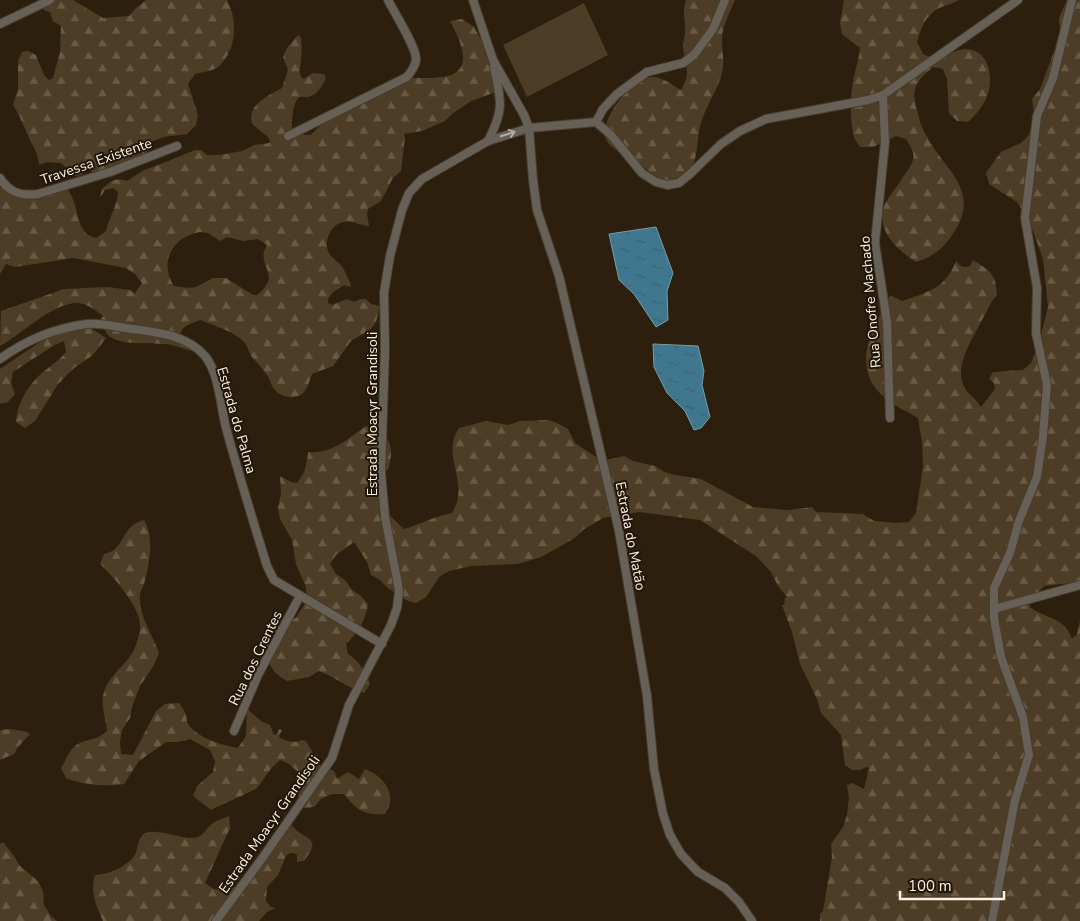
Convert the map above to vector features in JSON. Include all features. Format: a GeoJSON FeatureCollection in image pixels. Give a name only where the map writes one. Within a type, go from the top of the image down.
{"type":"FeatureCollection","features":[{"type":"Feature","properties":{"kind":"street"},"geometry":{"type":"LineString","coordinates":[[0,24],[50,0]]}},
{"type":"Feature","properties":{"kind":"street"},"geometry":{"type":"LineString","coordinates":[[288,136],[407,77],[416,59],[413,48],[388,0]]}},
{"type":"Feature","properties":{"kind":"street"},"geometry":{"type":"LineString","coordinates":[[473,0],[493,60],[501,106],[488,141]]}},
{"type":"Feature","properties":{"kind":"street"},"geometry":{"type":"LineString","coordinates":[[596,122],[603,109],[618,94],[647,72],[683,63],[694,55],[713,30],[725,0]]}},
{"type":"Feature","properties":{"kind":"street"},"geometry":{"type":"LineString","coordinates":[[493,60],[524,115],[529,128],[596,122],[611,135],[642,173],[656,182],[667,185],[679,183],[721,144],[740,131],[766,119],[868,100],[882,95],[1018,0]]}},
{"type":"Feature","properties":{"kind":"street"},"geometry":{"type":"LineString","coordinates":[[992,921],[1013,809],[1028,755],[1023,717],[1001,657],[994,618],[994,588],[1010,553],[1037,477],[1043,436],[1046,385],[1036,333],[1037,288],[1025,218],[1037,116],[1054,78],[1072,0]]}},
{"type":"Feature","properties":{"kind":"street","name":"Rua Onofre Machado"},"geometry":{"type":"LineString","coordinates":[[882,95],[885,142],[875,243],[887,322],[890,418]]}},
{"type":"Feature","properties":{"kind":"street"},"geometry":{"type":"LineString","coordinates":[[501,106],[510,101],[516,101]]}},
{"type":"Feature","properties":{"kind":"street","name":"Estrada Moacyr Grandisoli"},"geometry":{"type":"LineString","coordinates":[[216,921],[332,758],[349,705],[382,644],[397,608],[399,590],[385,517],[381,472],[385,350],[384,293],[390,256],[402,210],[409,193],[422,179],[488,141],[529,128]]}},
{"type":"Feature","properties":{"kind":"street","name":"Estrada do Matão"},"geometry":{"type":"LineString","coordinates":[[529,128],[533,180],[538,210],[560,276],[618,531],[647,696],[654,769],[664,814],[670,835],[680,854],[698,872],[725,888],[739,902],[752,921]]}},
{"type":"Feature","properties":{"kind":"street","name":"Travessa Existente"},"geometry":{"type":"LineString","coordinates":[[0,178],[13,192],[27,195],[38,194],[110,172],[177,146]]}},
{"type":"Feature","properties":{"kind":"street","name":"Estrada do Palma"},"geometry":{"type":"LineString","coordinates":[[0,358],[41,335],[88,324],[165,334],[194,346],[206,358],[214,375],[231,445],[270,573],[274,580],[382,644]]}},
{"type":"Feature","properties":{"kind":"street"},"geometry":{"type":"LineString","coordinates":[[994,609],[1080,585]]}},
{"type":"Feature","properties":{"kind":"street","name":"Rua dos Crentes"},"geometry":{"type":"LineString","coordinates":[[234,731],[258,675],[300,596]]}},
{"type":"Feature","properties":{"kind":"green space"},"geometry":{"type":"Polygon","coordinates":[[[40,0],[73,0],[103,18],[129,16],[146,0],[227,0],[231,8],[234,26],[234,35],[229,53],[218,67],[195,74],[188,84],[198,115],[196,125],[187,134],[164,137],[150,142],[152,146],[147,152],[125,164],[95,175],[90,167],[87,167],[82,175],[75,176],[61,163],[47,162],[39,165],[36,151],[13,105],[18,89],[18,61],[22,52],[28,51],[36,55],[44,75],[49,80],[53,78],[60,52],[61,26],[53,21],[50,12],[42,8],[40,0]]]}},
{"type":"Feature","properties":{"kind":"green space"},"geometry":{"type":"Polygon","coordinates":[[[686,0],[735,0],[722,34],[722,73],[702,119],[697,151],[692,167],[681,178],[666,180],[655,176],[613,148],[607,141],[605,133],[611,113],[617,103],[633,86],[642,80],[650,77],[659,78],[681,90],[687,74],[683,47],[686,0]]]}},
{"type":"Feature","properties":{"kind":"green space"},"geometry":{"type":"Polygon","coordinates":[[[844,0],[959,0],[939,8],[930,15],[922,27],[917,42],[923,54],[928,56],[940,57],[963,49],[970,50],[981,55],[988,65],[990,85],[987,97],[977,113],[968,122],[957,121],[949,113],[947,79],[943,69],[933,67],[922,77],[916,87],[914,93],[915,103],[923,129],[933,147],[957,180],[964,204],[962,217],[947,242],[938,251],[916,262],[891,241],[882,218],[886,202],[912,163],[912,149],[906,139],[896,136],[873,147],[860,147],[854,137],[851,117],[851,95],[860,48],[842,34],[840,23],[844,0]]]}},
{"type":"Feature","properties":{"kind":"green space"},"geometry":{"type":"Polygon","coordinates":[[[1067,0],[1080,0],[1080,582],[1044,586],[1029,601],[1030,607],[1060,622],[1069,632],[1072,639],[1077,634],[1080,621],[1080,921],[820,921],[832,857],[831,844],[843,827],[847,815],[849,797],[847,785],[852,783],[864,789],[869,768],[852,770],[845,765],[841,735],[821,713],[817,699],[800,664],[792,632],[782,605],[784,605],[785,598],[787,597],[778,586],[771,572],[756,556],[700,520],[639,512],[603,518],[583,530],[575,538],[541,557],[517,564],[471,566],[449,571],[439,577],[426,597],[416,603],[406,600],[371,575],[367,562],[354,542],[336,555],[330,564],[336,574],[345,580],[352,590],[368,604],[361,626],[346,644],[348,654],[362,667],[370,684],[364,693],[319,671],[309,677],[287,681],[276,673],[262,647],[276,628],[296,618],[307,600],[306,587],[296,564],[292,540],[280,519],[278,508],[281,494],[280,476],[297,483],[305,468],[308,452],[325,451],[339,445],[366,426],[380,432],[385,436],[390,445],[391,459],[389,467],[381,481],[382,501],[388,513],[404,529],[452,513],[457,502],[458,491],[453,449],[454,438],[459,428],[486,421],[508,425],[520,421],[549,420],[568,429],[575,443],[602,461],[624,456],[633,461],[655,466],[664,472],[701,479],[753,507],[788,510],[812,507],[816,512],[863,514],[874,521],[909,522],[916,513],[923,466],[918,418],[889,401],[874,386],[868,373],[866,360],[868,347],[877,321],[890,295],[902,301],[928,292],[947,278],[956,261],[961,266],[966,267],[970,266],[973,260],[991,273],[997,295],[970,343],[962,363],[962,381],[966,390],[981,407],[995,389],[994,383],[989,379],[993,372],[1023,370],[1031,363],[1040,339],[1048,307],[1043,259],[1033,231],[1017,202],[989,184],[986,173],[1001,152],[1021,143],[1029,135],[1034,114],[1032,99],[1040,89],[1055,49],[1060,31],[1059,18],[1067,0]]]}},
{"type":"Feature","properties":{"kind":"green space"},"geometry":{"type":"Polygon","coordinates":[[[584,3],[608,55],[527,97],[503,45],[584,3]]]}},
{"type":"Feature","properties":{"kind":"green space"},"geometry":{"type":"Polygon","coordinates":[[[462,19],[474,27],[491,57],[496,92],[471,101],[445,121],[422,131],[404,134],[401,171],[393,178],[381,201],[368,209],[369,226],[346,221],[338,224],[331,230],[327,239],[327,249],[331,256],[340,264],[351,285],[350,287],[344,285],[332,293],[328,303],[332,305],[347,299],[354,302],[366,299],[371,304],[380,306],[376,322],[371,329],[351,341],[333,366],[312,374],[307,388],[300,395],[286,397],[277,392],[239,337],[201,320],[185,327],[180,335],[194,351],[164,344],[130,343],[109,336],[101,318],[104,316],[87,305],[75,303],[46,314],[0,346],[1,311],[64,289],[108,287],[130,290],[135,293],[142,283],[135,274],[126,268],[73,258],[16,267],[6,264],[0,274],[0,174],[21,195],[67,187],[74,202],[82,229],[90,236],[96,238],[106,231],[117,201],[118,192],[113,188],[105,190],[100,198],[102,189],[110,182],[119,179],[127,181],[144,170],[195,150],[201,150],[207,155],[219,155],[242,151],[254,145],[269,143],[268,137],[252,124],[252,111],[265,98],[282,88],[288,70],[283,57],[287,48],[298,35],[302,43],[301,77],[304,79],[313,73],[324,74],[326,78],[317,92],[308,97],[300,97],[294,107],[292,130],[305,135],[311,135],[324,121],[403,79],[442,77],[453,74],[463,63],[463,55],[458,37],[450,21],[462,19]],[[208,233],[190,234],[182,239],[171,252],[168,259],[168,268],[169,277],[174,286],[196,287],[213,278],[226,278],[253,295],[257,295],[265,288],[269,275],[264,259],[267,245],[258,239],[244,241],[227,237],[220,241],[208,233]]]}},
{"type":"Feature","properties":{"kind":"green space"},"geometry":{"type":"Polygon","coordinates":[[[88,326],[106,338],[93,355],[74,368],[58,384],[35,421],[25,428],[16,422],[21,402],[28,389],[45,370],[66,352],[64,341],[13,372],[11,383],[15,394],[8,402],[0,404],[0,369],[55,332],[88,326]]]}},
{"type":"Feature","properties":{"kind":"green space"},"geometry":{"type":"Polygon","coordinates":[[[144,520],[149,535],[150,552],[146,577],[140,594],[140,602],[141,610],[159,653],[154,665],[140,686],[130,718],[122,730],[120,741],[121,754],[133,755],[156,711],[165,704],[179,703],[185,712],[188,724],[198,734],[218,743],[238,748],[246,736],[247,709],[261,721],[270,725],[274,735],[277,734],[279,729],[282,730],[280,738],[291,742],[306,741],[320,765],[334,771],[337,779],[348,772],[359,779],[365,769],[379,777],[389,791],[390,796],[390,805],[385,814],[366,813],[357,808],[344,794],[332,794],[321,799],[314,807],[300,808],[297,771],[289,764],[280,760],[257,788],[211,810],[193,796],[197,786],[213,772],[215,761],[210,750],[190,739],[166,742],[139,761],[124,784],[95,785],[66,778],[61,768],[72,749],[78,744],[98,737],[107,731],[103,706],[104,692],[112,677],[131,655],[139,633],[139,618],[131,601],[100,564],[104,554],[119,545],[133,525],[144,520]]]}},
{"type":"Feature","properties":{"kind":"green space"},"geometry":{"type":"Polygon","coordinates":[[[11,729],[30,734],[14,754],[0,760],[0,730],[11,729]]]}},
{"type":"Feature","properties":{"kind":"green space"},"geometry":{"type":"Polygon","coordinates":[[[229,816],[230,828],[205,883],[214,889],[236,887],[244,879],[256,860],[266,854],[282,832],[291,825],[312,843],[310,853],[304,861],[297,862],[297,855],[294,853],[286,856],[278,875],[267,887],[266,901],[271,907],[276,908],[267,912],[259,921],[103,921],[93,893],[95,875],[112,871],[132,859],[141,836],[149,832],[161,832],[194,838],[200,836],[212,824],[229,816]]]}},
{"type":"Feature","properties":{"kind":"green space"},"geometry":{"type":"Polygon","coordinates":[[[3,842],[20,866],[38,881],[43,891],[44,905],[51,916],[57,921],[0,921],[0,844],[3,842]]]}},
{"type":"Feature","properties":{"kind":"water"},"geometry":{"type":"Polygon","coordinates":[[[656,227],[673,273],[667,291],[668,320],[656,327],[634,294],[619,280],[609,234],[656,227]]]}},
{"type":"Feature","properties":{"kind":"water"},"geometry":{"type":"Polygon","coordinates":[[[653,344],[698,346],[704,371],[702,385],[710,417],[701,428],[694,430],[685,411],[667,393],[654,367],[653,344]]]}}]}
